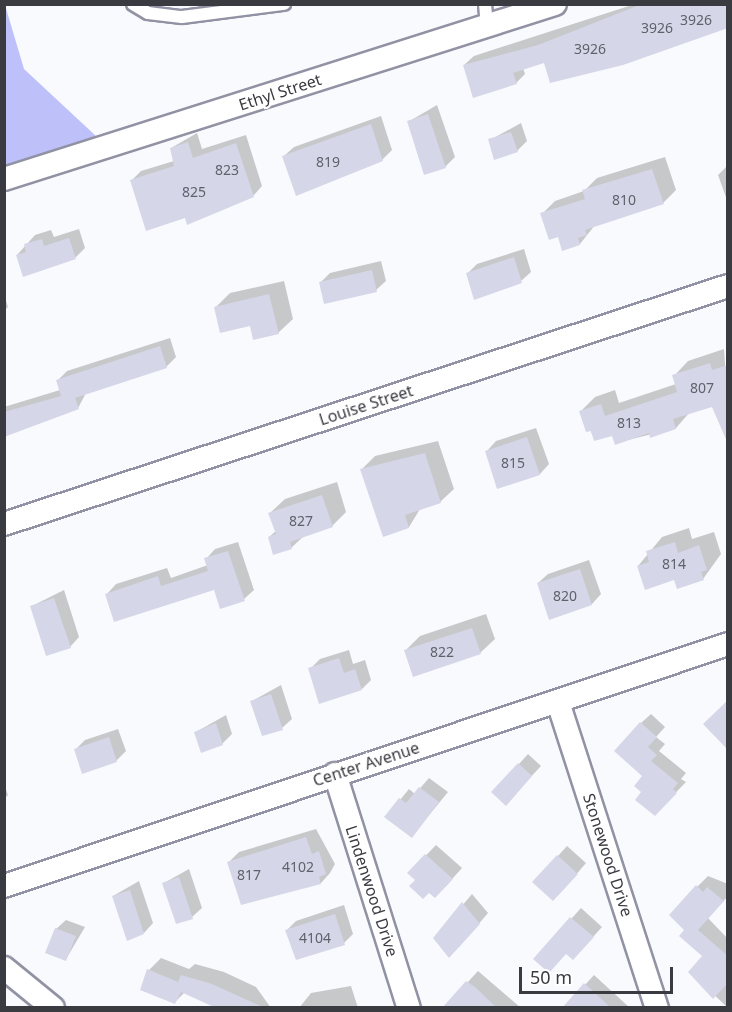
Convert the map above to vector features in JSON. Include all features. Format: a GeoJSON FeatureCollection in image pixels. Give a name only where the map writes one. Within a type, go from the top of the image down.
{"type":"FeatureCollection","features":[{"type":"Feature","properties":{"kind":"street","name":"Ethyl Street"},"geometry":{"type":"LineString","coordinates":[[4,179],[486,15],[555,4]]}},
{"type":"Feature","properties":{"kind":"street","name":"Louise Street"},"geometry":{"type":"LineString","coordinates":[[4,524],[728,286]]}},
{"type":"Feature","properties":{"kind":"street","name":"Center Avenue"},"geometry":{"type":"LineString","coordinates":[[4,886],[728,644]]}},
{"type":"Feature","properties":{"kind":"street","name":"Stonewood Drive"},"geometry":{"type":"LineString","coordinates":[[558,702],[657,1008]]}},
{"type":"Feature","properties":{"kind":"street","name":"Lindenwood Drive"},"geometry":{"type":"LineString","coordinates":[[335,774],[409,1008]]}},
{"type":"Feature","properties":{"kind":"street"},"geometry":{"type":"LineString","coordinates":[[4,968],[53,1008]]}},
{"type":"Feature","properties":{"kind":"lane"},"geometry":{"type":"LineString","coordinates":[[133,4],[148,13],[182,17],[284,4]]}},
{"type":"Feature","properties":{"kind":"shaded area"},"geometry":{"type":"Polygon","coordinates":[[[5,5],[24,69],[97,137],[5,166],[5,5]]]}},
{"type":"Feature","properties":{"kind":"building"},"geometry":{"type":"Polygon","coordinates":[[[642,4],[728,4],[728,28],[623,65],[550,83],[544,63],[513,73],[517,84],[473,98],[463,65],[538,45],[642,4]]]}},
{"type":"Feature","properties":{"kind":"building"},"geometry":{"type":"Polygon","coordinates":[[[428,114],[446,168],[424,175],[407,121],[428,114]]]}},
{"type":"Feature","properties":{"kind":"building"},"geometry":{"type":"Polygon","coordinates":[[[371,124],[383,161],[296,196],[282,156],[371,124]]]}},
{"type":"Feature","properties":{"kind":"building"},"geometry":{"type":"Polygon","coordinates":[[[511,132],[518,152],[494,160],[488,139],[511,132]]]}},
{"type":"Feature","properties":{"kind":"building"},"geometry":{"type":"Polygon","coordinates":[[[188,142],[193,158],[236,143],[254,197],[187,225],[185,218],[146,231],[130,180],[174,166],[170,148],[188,142]]]}},
{"type":"Feature","properties":{"kind":"building"},"geometry":{"type":"Polygon","coordinates":[[[652,169],[664,204],[585,230],[587,235],[578,238],[580,245],[562,251],[558,237],[549,240],[540,213],[585,199],[582,190],[652,169]]]}},
{"type":"Feature","properties":{"kind":"building"},"geometry":{"type":"Polygon","coordinates":[[[69,238],[76,259],[23,277],[16,255],[26,252],[24,244],[42,239],[44,246],[69,238]]]}},
{"type":"Feature","properties":{"kind":"building"},"geometry":{"type":"Polygon","coordinates":[[[514,257],[522,283],[474,300],[466,273],[514,257]]]}},
{"type":"Feature","properties":{"kind":"building"},"geometry":{"type":"Polygon","coordinates":[[[372,270],[377,292],[324,304],[319,282],[372,270]]]}},
{"type":"Feature","properties":{"kind":"building"},"geometry":{"type":"Polygon","coordinates":[[[269,294],[279,334],[253,340],[250,326],[220,333],[214,307],[269,294]]]}},
{"type":"Feature","properties":{"kind":"building"},"geometry":{"type":"Polygon","coordinates":[[[160,346],[167,368],[75,398],[79,409],[4,437],[4,412],[61,396],[56,380],[160,346]]]}},
{"type":"Feature","properties":{"kind":"building"},"geometry":{"type":"Polygon","coordinates":[[[710,363],[712,370],[728,365],[728,444],[712,407],[673,419],[676,429],[650,438],[649,433],[615,445],[612,436],[594,441],[591,431],[586,432],[579,411],[601,404],[605,416],[677,392],[672,375],[710,363]]]}},
{"type":"Feature","properties":{"kind":"building"},"geometry":{"type":"Polygon","coordinates":[[[527,437],[540,475],[497,489],[485,451],[527,437]]]}},
{"type":"Feature","properties":{"kind":"building"},"geometry":{"type":"Polygon","coordinates":[[[425,453],[441,503],[405,515],[409,528],[383,537],[360,469],[425,453]]]}},
{"type":"Feature","properties":{"kind":"building"},"geometry":{"type":"Polygon","coordinates":[[[322,495],[333,527],[290,542],[292,549],[273,555],[268,537],[276,534],[268,513],[322,495]]]}},
{"type":"Feature","properties":{"kind":"building"},"geometry":{"type":"Polygon","coordinates":[[[675,542],[678,553],[699,545],[707,570],[701,572],[704,580],[677,589],[674,580],[645,590],[637,566],[649,562],[646,551],[675,542]]]}},
{"type":"Feature","properties":{"kind":"building"},"geometry":{"type":"Polygon","coordinates":[[[228,551],[245,601],[220,609],[214,590],[114,622],[105,594],[158,576],[161,586],[208,571],[204,558],[228,551]]]}},
{"type":"Feature","properties":{"kind":"building"},"geometry":{"type":"Polygon","coordinates":[[[580,569],[592,605],[549,620],[537,583],[580,569]]]}},
{"type":"Feature","properties":{"kind":"building"},"geometry":{"type":"Polygon","coordinates":[[[54,598],[71,648],[46,656],[30,606],[54,598]]]}},
{"type":"Feature","properties":{"kind":"building"},"geometry":{"type":"Polygon","coordinates":[[[472,628],[481,654],[413,677],[404,650],[472,628]]]}},
{"type":"Feature","properties":{"kind":"building"},"geometry":{"type":"Polygon","coordinates":[[[339,658],[344,673],[355,669],[362,690],[319,704],[308,668],[339,658]]]}},
{"type":"Feature","properties":{"kind":"building"},"geometry":{"type":"Polygon","coordinates":[[[271,694],[283,730],[262,736],[250,701],[271,694]]]}},
{"type":"Feature","properties":{"kind":"building"},"geometry":{"type":"Polygon","coordinates":[[[728,700],[728,750],[703,724],[728,700]]]}},
{"type":"Feature","properties":{"kind":"building"},"geometry":{"type":"Polygon","coordinates":[[[640,722],[657,737],[648,747],[657,755],[651,761],[678,783],[673,789],[677,793],[655,816],[635,800],[641,792],[634,786],[642,776],[614,751],[640,722]]]}},
{"type":"Feature","properties":{"kind":"building"},"geometry":{"type":"Polygon","coordinates":[[[216,723],[223,745],[201,753],[194,732],[216,723]]]}},
{"type":"Feature","properties":{"kind":"building"},"geometry":{"type":"Polygon","coordinates":[[[109,737],[117,762],[82,774],[74,749],[109,737]]]}},
{"type":"Feature","properties":{"kind":"building"},"geometry":{"type":"Polygon","coordinates":[[[518,763],[532,776],[506,806],[491,792],[518,763]]]}},
{"type":"Feature","properties":{"kind":"building"},"geometry":{"type":"Polygon","coordinates":[[[419,787],[439,802],[412,838],[384,817],[399,798],[406,803],[419,787]]]}},
{"type":"Feature","properties":{"kind":"building"},"geometry":{"type":"Polygon","coordinates":[[[306,837],[312,854],[319,851],[326,874],[319,877],[321,884],[241,905],[227,862],[306,837]]]}},
{"type":"Feature","properties":{"kind":"building"},"geometry":{"type":"Polygon","coordinates":[[[425,854],[453,879],[435,898],[429,893],[423,899],[409,886],[415,880],[407,873],[425,854]]]}},
{"type":"Feature","properties":{"kind":"building"},"geometry":{"type":"Polygon","coordinates":[[[557,855],[578,874],[553,901],[532,882],[557,855]]]}},
{"type":"Feature","properties":{"kind":"building"},"geometry":{"type":"Polygon","coordinates":[[[179,877],[193,919],[176,924],[162,883],[179,877]]]}},
{"type":"Feature","properties":{"kind":"building"},"geometry":{"type":"Polygon","coordinates":[[[696,885],[703,892],[707,887],[724,901],[698,930],[728,956],[728,983],[713,999],[688,972],[702,956],[679,936],[684,930],[669,915],[696,885]]]}},
{"type":"Feature","properties":{"kind":"building"},"geometry":{"type":"Polygon","coordinates":[[[130,890],[144,934],[127,941],[112,896],[130,890]]]}},
{"type":"Feature","properties":{"kind":"building"},"geometry":{"type":"Polygon","coordinates":[[[462,902],[480,924],[449,958],[433,938],[462,902]]]}},
{"type":"Feature","properties":{"kind":"building"},"geometry":{"type":"Polygon","coordinates":[[[335,914],[345,945],[296,960],[285,930],[335,914]]]}},
{"type":"Feature","properties":{"kind":"building"},"geometry":{"type":"Polygon","coordinates":[[[570,917],[594,937],[573,960],[566,954],[549,973],[533,959],[570,917]]]}},
{"type":"Feature","properties":{"kind":"building"},"geometry":{"type":"Polygon","coordinates":[[[55,928],[76,936],[66,961],[45,953],[55,928]]]}},
{"type":"Feature","properties":{"kind":"building"},"geometry":{"type":"Polygon","coordinates":[[[147,969],[178,982],[181,975],[212,984],[265,1008],[216,1008],[181,992],[175,1004],[140,990],[147,969]]]}},
{"type":"Feature","properties":{"kind":"building"},"geometry":{"type":"Polygon","coordinates":[[[466,981],[475,987],[497,1008],[442,1008],[466,981]]]}},
{"type":"Feature","properties":{"kind":"building"},"geometry":{"type":"Polygon","coordinates":[[[584,983],[611,1008],[562,1008],[584,983]]]}}]}
